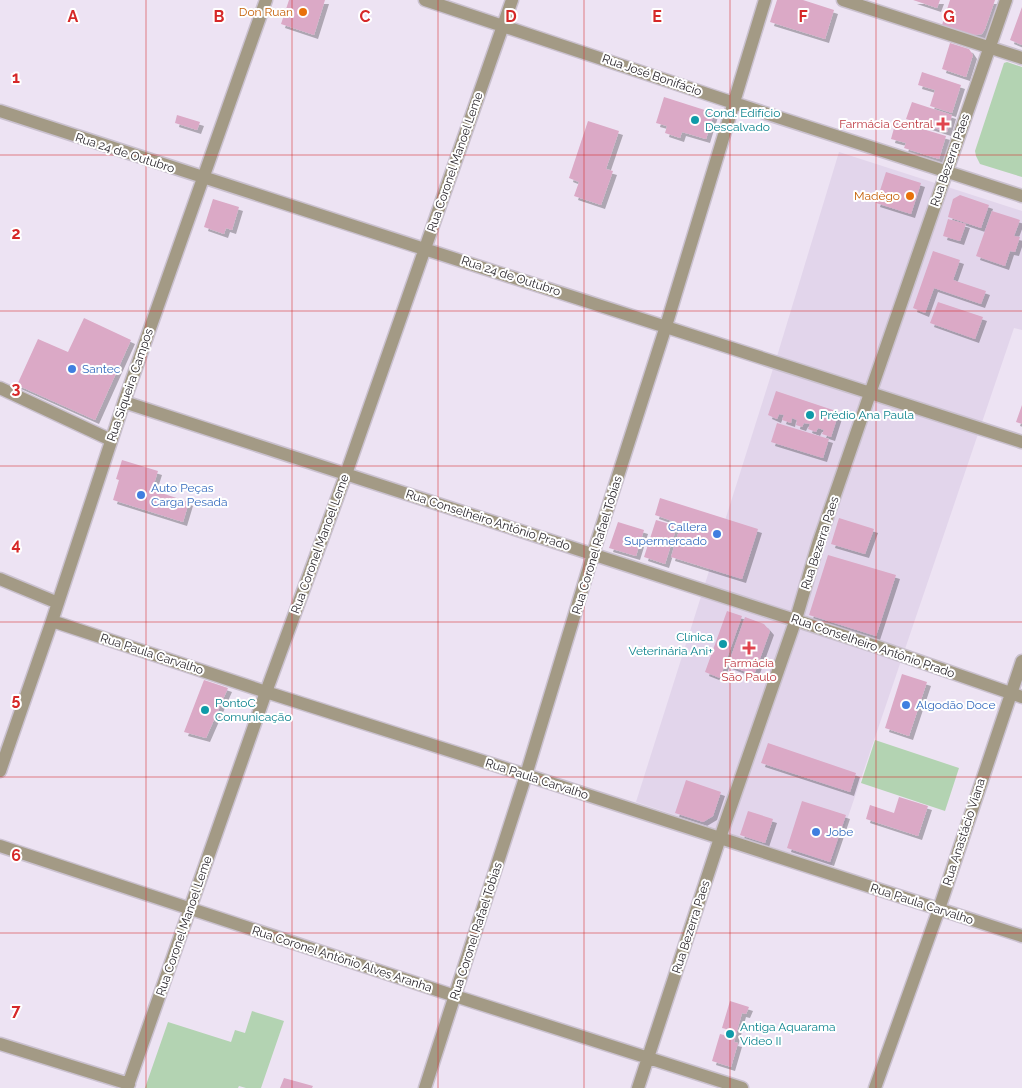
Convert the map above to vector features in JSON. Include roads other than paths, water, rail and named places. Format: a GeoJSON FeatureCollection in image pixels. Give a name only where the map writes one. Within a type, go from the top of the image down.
{"type":"FeatureCollection","features":[{"type":"Feature","properties":{"kind":"street","name":"Rua Siqueira Campos"},"geometry":{"type":"LineString","coordinates":[[0,771],[52,621],[124,402],[266,0]]}},
{"type":"Feature","properties":{"kind":"street","name":"Rua José Bonifácio"},"geometry":{"type":"LineString","coordinates":[[425,0],[1022,196]]}},
{"type":"Feature","properties":{"kind":"street","name":"Rua Coronel Manoel Leme"},"geometry":{"type":"LineString","coordinates":[[128,1086],[266,692],[346,474],[512,0]]}},
{"type":"Feature","properties":{"kind":"street","name":"Rua Coronel Rafael Tobias"},"geometry":{"type":"LineString","coordinates":[[425,1088],[526,775],[593,554],[666,326],[764,0]]}},
{"type":"Feature","properties":{"kind":"street"},"geometry":{"type":"LineString","coordinates":[[843,0],[1022,58]]}},
{"type":"Feature","properties":{"kind":"street","name":"Rua Bezerra Paes"},"geometry":{"type":"LineString","coordinates":[[638,1088],[720,838],[796,619],[814,558],[1006,0]]}},
{"type":"Feature","properties":{"kind":"street","name":"Rua 24 de Outubro"},"geometry":{"type":"LineString","coordinates":[[0,112],[1022,442]]}},
{"type":"Feature","properties":{"kind":"street"},"geometry":{"type":"LineString","coordinates":[[1,393],[111,440]]}},
{"type":"Feature","properties":{"kind":"street","name":"Rua Conselheiro Antônio Prado"},"geometry":{"type":"LineString","coordinates":[[124,402],[796,619],[1016,695]]}},
{"type":"Feature","properties":{"kind":"street"},"geometry":{"type":"LineString","coordinates":[[0,579],[58,603]]}},
{"type":"Feature","properties":{"kind":"street","name":"Rua Paula Carvalho"},"geometry":{"type":"LineString","coordinates":[[52,621],[1022,936]]}},
{"type":"Feature","properties":{"kind":"street","name":"Rua Anastácio Viana"},"geometry":{"type":"LineString","coordinates":[[875,1088],[1016,695],[1022,661]]}},
{"type":"Feature","properties":{"kind":"street","name":"Rua Coronel Antônio Alves Aranha"},"geometry":{"type":"LineString","coordinates":[[0,846],[455,996],[742,1088]]}},
{"type":"Feature","properties":{"kind":"street"},"geometry":{"type":"LineString","coordinates":[[0,1044],[128,1086]]}},
{"type":"Feature","properties":{"kind":"place","name":"Don Ruan"},"geometry":{"type":"Point","coordinates":[303,12]}},
{"type":"Feature","properties":{"kind":"place","name":"Cond. Edifício Descalvado"},"geometry":{"type":"Point","coordinates":[695,120]}},
{"type":"Feature","properties":{"kind":"place","name":"Farmácia Central"},"geometry":{"type":"Point","coordinates":[943,124]}},
{"type":"Feature","properties":{"kind":"place","name":"Madègo"},"geometry":{"type":"Point","coordinates":[910,196]}},
{"type":"Feature","properties":{"kind":"place","name":"Santec"},"geometry":{"type":"Point","coordinates":[72,369]}},
{"type":"Feature","properties":{"kind":"place","name":"Prédio Ana Paula"},"geometry":{"type":"Point","coordinates":[810,415]}},
{"type":"Feature","properties":{"kind":"place","name":"Auto Peças Carga Pesada"},"geometry":{"type":"Point","coordinates":[141,495]}},
{"type":"Feature","properties":{"kind":"place","name":"Callera Supermercado"},"geometry":{"type":"Point","coordinates":[717,534]}},
{"type":"Feature","properties":{"kind":"place","name":"Clínica Veterinária Ani+"},"geometry":{"type":"Point","coordinates":[723,644]}},
{"type":"Feature","properties":{"kind":"place","name":"Farmácia São Paulo"},"geometry":{"type":"Point","coordinates":[749,648]}},
{"type":"Feature","properties":{"kind":"place","name":"Algodão Doce"},"geometry":{"type":"Point","coordinates":[906,705]}},
{"type":"Feature","properties":{"kind":"place","name":"PontoC Comunicação"},"geometry":{"type":"Point","coordinates":[205,710]}},
{"type":"Feature","properties":{"kind":"place","name":"Jobe"},"geometry":{"type":"Point","coordinates":[816,832]}},
{"type":"Feature","properties":{"kind":"place","name":"Antiga Aquarama Video II"},"geometry":{"type":"Point","coordinates":[730,1034]}}]}
